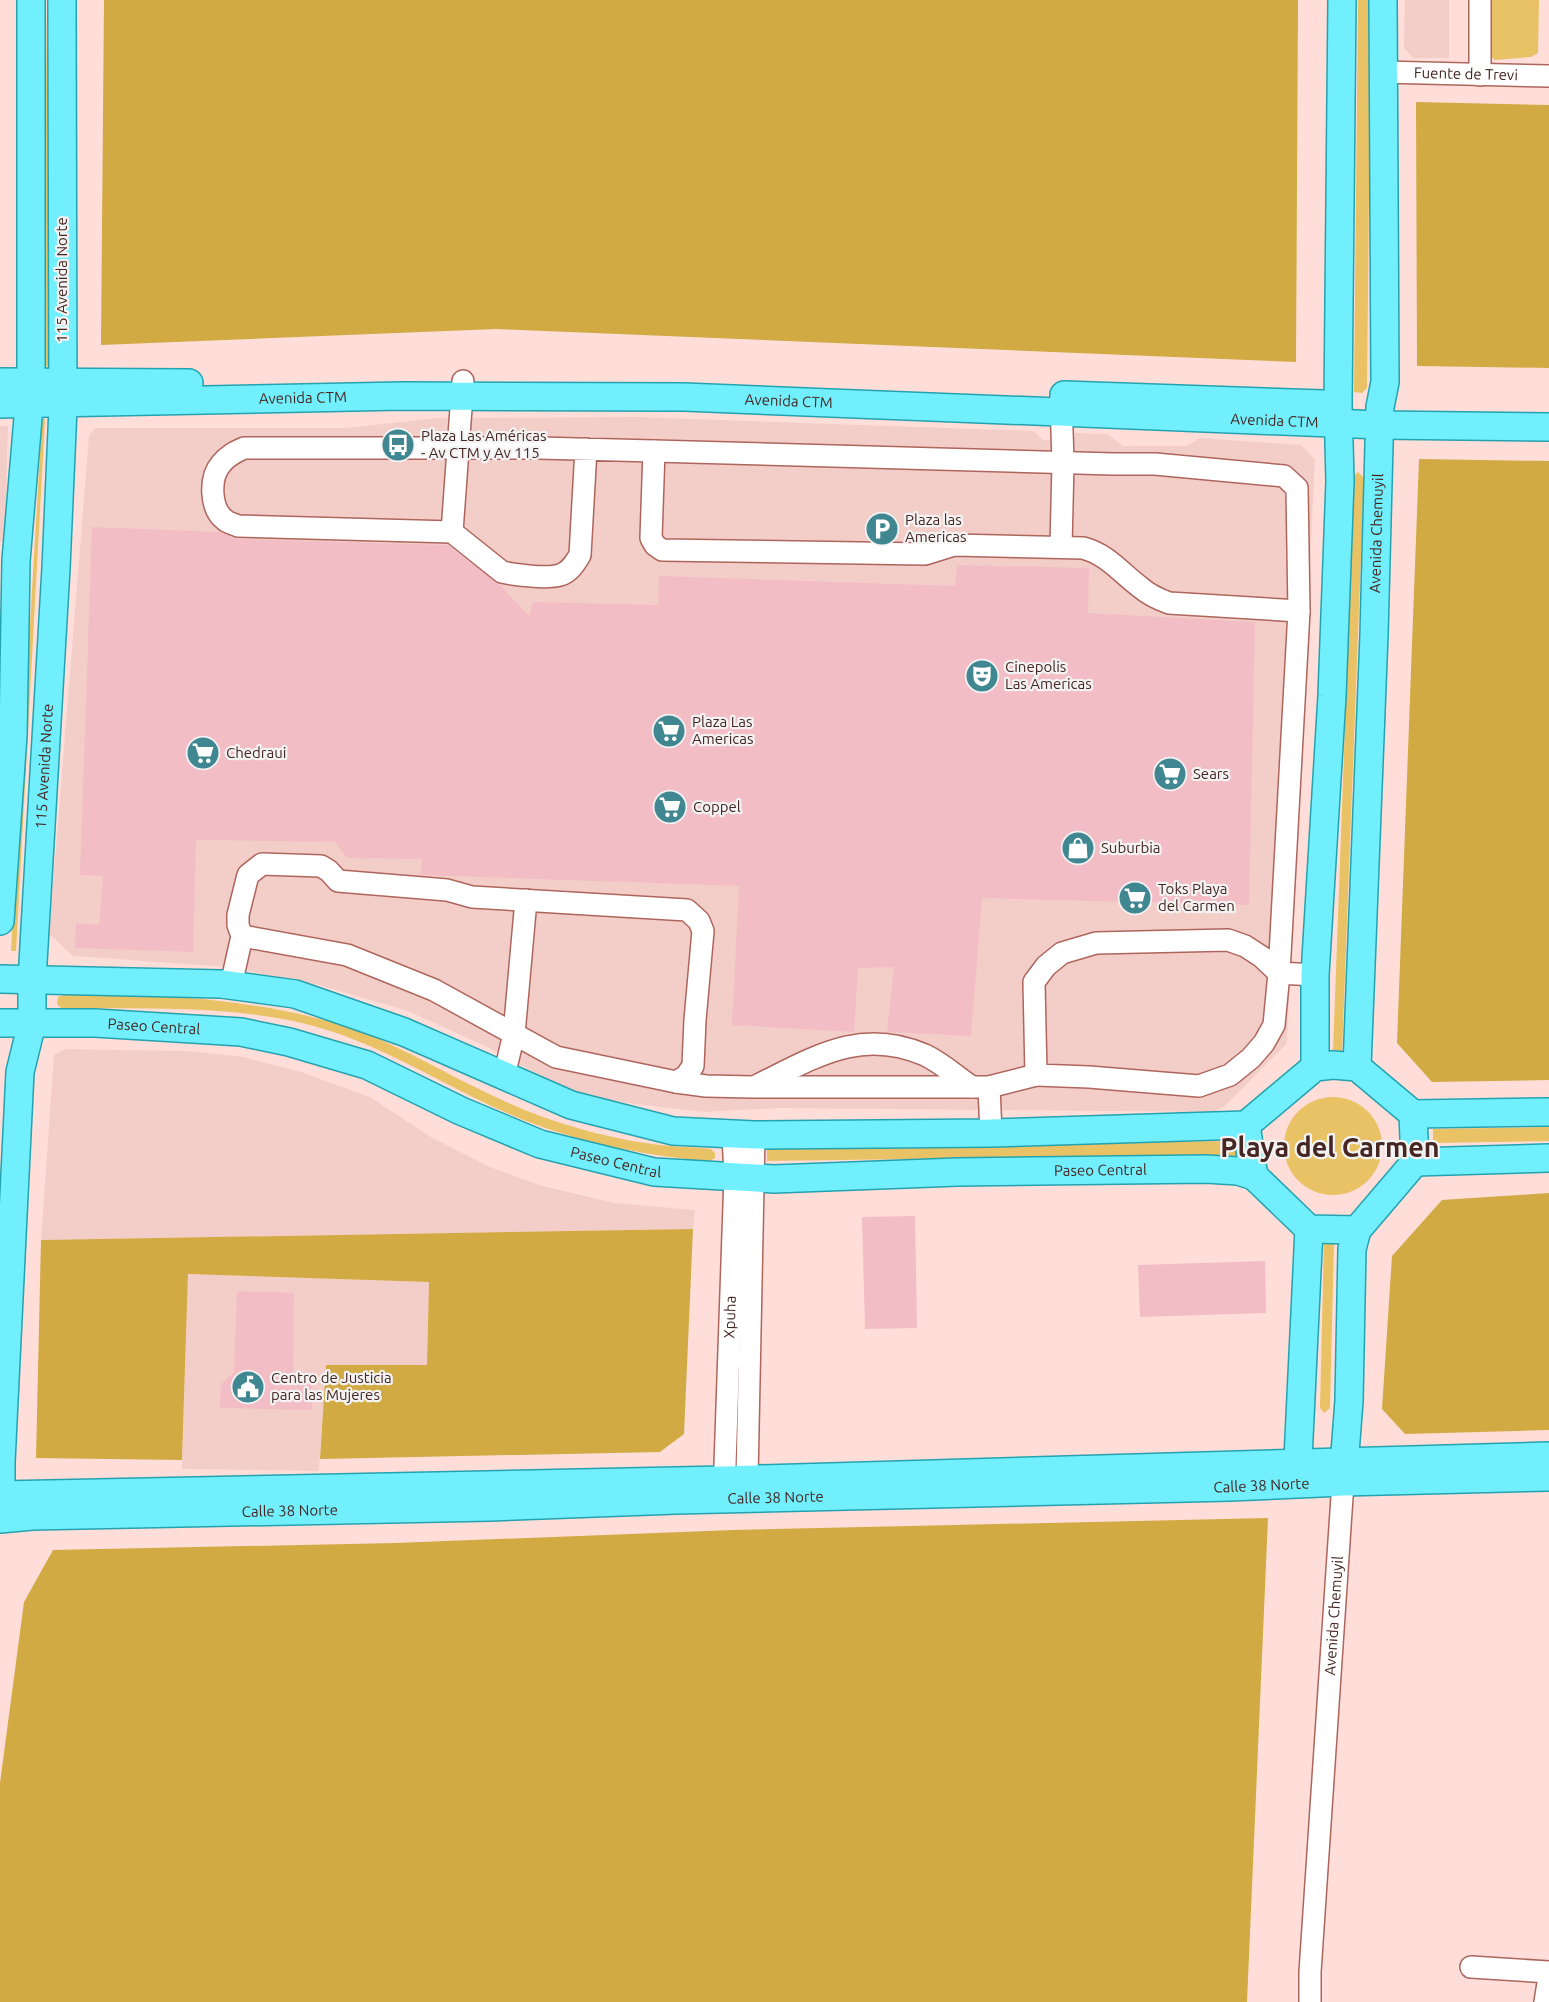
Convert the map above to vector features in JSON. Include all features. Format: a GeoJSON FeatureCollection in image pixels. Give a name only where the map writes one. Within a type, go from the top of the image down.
{"type":"FeatureCollection","features":[{"type":"Feature","properties":{"kind":"main road","name":"115 Avenida Norte"},"geometry":{"type":"LineString","coordinates":[[0,921],[13,735],[16,561],[30,393],[32,0]]}},
{"type":"Feature","properties":{"kind":"main road","name":"115 Avenida Norte"},"geometry":{"type":"LineString","coordinates":[[0,1516],[20,1072],[32,1023],[32,980],[56,568],[62,393],[62,0]]}},
{"type":"Feature","properties":{"kind":"main road"},"geometry":{"type":"LineString","coordinates":[[1315,1066],[1315,975],[1332,696],[1340,481],[1338,414],[1342,0]]}},
{"type":"Feature","properties":{"kind":"main road","name":"Avenida Chemuyil"},"geometry":{"type":"LineString","coordinates":[[1357,1067],[1380,416],[1385,382],[1383,0]]}},
{"type":"Feature","properties":{"kind":"main road","name":"Avenida CTM"},"geometry":{"type":"LineString","coordinates":[[30,393],[390,397],[462,389],[684,381],[1061,404],[1338,414],[1549,427]]}},
{"type":"Feature","properties":{"kind":"main road"},"geometry":{"type":"LineString","coordinates":[[0,382],[30,393]]}},
{"type":"Feature","properties":{"kind":"main road"},"geometry":{"type":"LineString","coordinates":[[0,404],[30,393]]}},
{"type":"Feature","properties":{"kind":"main road","name":"Avenida CTM"},"geometry":{"type":"LineString","coordinates":[[1380,416],[1549,408]]}},
{"type":"Feature","properties":{"kind":"main road"},"geometry":{"type":"LineString","coordinates":[[0,979],[231,985],[295,994],[404,1032],[571,1105],[673,1131],[744,1135],[991,1133],[1246,1125],[1315,1066],[1357,1067],[1413,1114],[1549,1112]]}},
{"type":"Feature","properties":{"kind":"main road","name":"Paseo Central"},"geometry":{"type":"LineString","coordinates":[[0,1023],[94,1023],[241,1032],[289,1042],[367,1065],[460,1111],[540,1144],[654,1172],[743,1178],[958,1172],[1206,1169],[1238,1171],[1254,1176]]}},
{"type":"Feature","properties":{"kind":"main road"},"geometry":{"type":"LineString","coordinates":[[1246,1125],[1254,1176],[1309,1229],[1357,1230],[1415,1162],[1413,1114]]}},
{"type":"Feature","properties":{"kind":"main road"},"geometry":{"type":"LineString","coordinates":[[1415,1162],[1549,1158]]}},
{"type":"Feature","properties":{"kind":"main road"},"geometry":{"type":"LineString","coordinates":[[1298,1473],[1309,1229]]}},
{"type":"Feature","properties":{"kind":"main road","name":"Avenida Chemuyil"},"geometry":{"type":"LineString","coordinates":[[1343,1471],[1349,1401],[1352,1249],[1357,1230]]}},
{"type":"Feature","properties":{"kind":"main road","name":"Calle 38 Norte"},"geometry":{"type":"LineString","coordinates":[[0,1516],[479,1508],[736,1489],[1298,1473],[1549,1456]]}},
{"type":"Feature","properties":{"kind":"main road","name":"Calle 38 Norte"},"geometry":{"type":"LineString","coordinates":[[1343,1471],[1549,1477]]}},
{"type":"Feature","properties":{"kind":"street"},"geometry":{"type":"LineString","coordinates":[[1480,0],[1480,75]]}},
{"type":"Feature","properties":{"kind":"street","name":"Fuente de Trevi"},"geometry":{"type":"LineString","coordinates":[[1382,72],[1549,76]]}},
{"type":"Feature","properties":{"kind":"street"},"geometry":{"type":"LineString","coordinates":[[452,532],[462,389]]}},
{"type":"Feature","properties":{"kind":"street"},"geometry":{"type":"LineString","coordinates":[[1061,404],[1063,463],[1061,547]]}},
{"type":"Feature","properties":{"kind":"street"},"geometry":{"type":"LineString","coordinates":[[242,936],[347,955],[434,990],[556,1057],[706,1086],[980,1087],[1036,1076],[1089,1077],[1199,1086],[1230,1075],[1251,1058],[1264,1043],[1274,1025],[1279,973],[1299,611],[1297,488],[1284,476],[1155,464],[586,449],[244,448],[231,454],[215,472],[213,492],[216,507],[224,520],[238,526],[452,532],[501,572],[558,576],[574,566],[580,555],[586,449]]}},
{"type":"Feature","properties":{"kind":"street"},"geometry":{"type":"LineString","coordinates":[[654,451],[651,538],[654,545],[662,550],[925,554],[954,545],[1083,548],[1095,551],[1152,596],[1169,603],[1299,611]]}},
{"type":"Feature","properties":{"kind":"street"},"geometry":{"type":"LineString","coordinates":[[231,985],[242,936],[238,925],[238,915],[248,875],[262,864],[321,866],[338,881],[447,890],[472,897],[687,910],[699,921],[703,931],[693,1066],[686,1076],[676,1082]]}},
{"type":"Feature","properties":{"kind":"street"},"geometry":{"type":"LineString","coordinates":[[504,1076],[514,1034],[526,900]]}},
{"type":"Feature","properties":{"kind":"street"},"geometry":{"type":"LineString","coordinates":[[1036,1076],[1034,982],[1046,966],[1062,953],[1096,943],[1228,940],[1245,946],[1262,957],[1279,973],[1315,975]]}},
{"type":"Feature","properties":{"kind":"street"},"geometry":{"type":"LineString","coordinates":[[753,1087],[822,1054],[857,1044],[888,1044],[926,1056],[980,1087],[991,1133]]}},
{"type":"Feature","properties":{"kind":"street","name":"Xpuha"},"geometry":{"type":"LineString","coordinates":[[736,1489],[744,1135]]}},
{"type":"Feature","properties":{"kind":"street","name":"Avenida Chemuyil"},"geometry":{"type":"LineString","coordinates":[[1310,2002],[1310,1972],[1343,1471]]}},
{"type":"Feature","properties":{"kind":"street"},"geometry":{"type":"LineString","coordinates":[[1471,1967],[1549,1972]]}},
{"type":"Feature","properties":{"kind":"street"},"geometry":{"type":"LineString","coordinates":[[1545,2002],[1549,1977]]}},
{"type":"Feature","properties":{"kind":"shaded area"},"geometry":{"type":"Polygon","coordinates":[[[47,0],[51,0],[48,365],[45,369],[43,366],[47,0]]]}},
{"type":"Feature","properties":{"kind":"shaded area"},"geometry":{"type":"Polygon","coordinates":[[[104,0],[1298,0],[1296,362],[496,329],[101,345],[104,0]]]}},
{"type":"Feature","properties":{"kind":"shaded area"},"geometry":{"type":"Polygon","coordinates":[[[1358,0],[1371,0],[1367,388],[1362,393],[1354,392],[1358,0]]]}},
{"type":"Feature","properties":{"kind":"shaded area"},"geometry":{"type":"Polygon","coordinates":[[[1405,0],[1449,0],[1449,58],[1413,58],[1404,48],[1405,0]]]}},
{"type":"Feature","properties":{"kind":"shaded area"},"geometry":{"type":"Polygon","coordinates":[[[1488,0],[1539,0],[1538,53],[1531,57],[1495,60],[1487,54],[1488,0]]]}},
{"type":"Feature","properties":{"kind":"shaded area"},"geometry":{"type":"Polygon","coordinates":[[[1416,102],[1549,105],[1549,368],[1417,366],[1416,102]]]}},
{"type":"Feature","properties":{"kind":"shaded area"},"geometry":{"type":"Polygon","coordinates":[[[638,417],[1034,431],[1043,440],[1073,442],[1075,433],[1107,434],[1123,446],[1186,446],[1200,438],[1301,445],[1315,459],[1287,1043],[1226,1105],[1214,1112],[779,1108],[703,1112],[596,1099],[545,1078],[489,1048],[408,1011],[319,985],[228,967],[73,956],[49,934],[89,436],[95,428],[346,428],[437,418],[638,417]]]}},
{"type":"Feature","properties":{"kind":"shaded area"},"geometry":{"type":"Polygon","coordinates":[[[42,419],[45,419],[16,951],[11,951],[42,419]]]}},
{"type":"Feature","properties":{"kind":"shaded area"},"geometry":{"type":"Polygon","coordinates":[[[0,426],[8,426],[5,541],[0,542],[0,426]]]}},
{"type":"Feature","properties":{"kind":"shaded area"},"geometry":{"type":"Polygon","coordinates":[[[1419,459],[1549,461],[1549,1080],[1432,1082],[1397,1043],[1419,459]]]}},
{"type":"Feature","properties":{"kind":"shaded area"},"geometry":{"type":"Polygon","coordinates":[[[1358,472],[1364,478],[1342,1052],[1333,1052],[1354,476],[1358,472]]]}},
{"type":"Feature","properties":{"kind":"shaded area"},"geometry":{"type":"Polygon","coordinates":[[[126,993],[238,1003],[320,1019],[381,1040],[500,1099],[542,1117],[607,1136],[659,1145],[711,1149],[715,1153],[715,1158],[704,1161],[655,1155],[607,1146],[561,1133],[493,1107],[367,1045],[311,1025],[241,1013],[205,1010],[61,1008],[57,1004],[58,997],[66,994],[126,993]]]}},
{"type":"Feature","properties":{"kind":"shaded area"},"geometry":{"type":"Polygon","coordinates":[[[65,1049],[188,1051],[244,1057],[301,1072],[370,1097],[431,1137],[490,1167],[539,1185],[614,1203],[695,1210],[693,1229],[41,1240],[54,1055],[65,1049]]]}},
{"type":"Feature","properties":{"kind":"shaded area"},"geometry":{"type":"Polygon","coordinates":[[[1333,1097],[1343,1098],[1360,1105],[1374,1119],[1381,1136],[1381,1156],[1374,1173],[1360,1187],[1343,1194],[1333,1195],[1323,1194],[1306,1187],[1292,1173],[1285,1156],[1284,1146],[1285,1136],[1292,1119],[1306,1105],[1323,1098],[1333,1097]]]}},
{"type":"Feature","properties":{"kind":"shaded area"},"geometry":{"type":"Polygon","coordinates":[[[1549,1127],[1549,1141],[1433,1143],[1433,1129],[1549,1127]]]}},
{"type":"Feature","properties":{"kind":"shaded area"},"geometry":{"type":"Polygon","coordinates":[[[1236,1141],[1236,1157],[1201,1155],[767,1161],[767,1147],[1236,1141]]]}},
{"type":"Feature","properties":{"kind":"shaded area"},"geometry":{"type":"Polygon","coordinates":[[[1549,1193],[1549,1430],[1405,1434],[1382,1409],[1392,1256],[1442,1200],[1549,1193]]]}},
{"type":"Feature","properties":{"kind":"shaded area"},"geometry":{"type":"Polygon","coordinates":[[[693,1229],[684,1434],[660,1452],[320,1459],[326,1365],[427,1365],[429,1282],[188,1274],[182,1460],[36,1458],[41,1240],[693,1229]]]}},
{"type":"Feature","properties":{"kind":"shaded area"},"geometry":{"type":"Polygon","coordinates":[[[1324,1240],[1334,1241],[1330,1408],[1324,1413],[1320,1408],[1324,1240]]]}},
{"type":"Feature","properties":{"kind":"shaded area"},"geometry":{"type":"Polygon","coordinates":[[[188,1274],[429,1282],[427,1365],[326,1365],[319,1471],[182,1469],[188,1274]]]}},
{"type":"Feature","properties":{"kind":"shaded area"},"geometry":{"type":"Polygon","coordinates":[[[1268,1518],[1247,2002],[0,2002],[0,1783],[24,1602],[53,1550],[395,1543],[733,1530],[1268,1518]]]}},
{"type":"Feature","properties":{"kind":"building","name":"Plaza Las Americas"},"geometry":{"type":"Polygon","coordinates":[[[92,527],[219,532],[238,539],[447,545],[499,584],[529,616],[533,602],[658,605],[659,576],[955,586],[957,565],[1089,568],[1088,613],[1255,622],[1249,905],[982,898],[971,1036],[887,1032],[894,967],[858,968],[854,1032],[732,1025],[739,886],[420,875],[422,859],[347,858],[335,842],[196,840],[193,952],[75,948],[76,923],[99,925],[103,876],[80,875],[92,527]]]}},
{"type":"Feature","properties":{"kind":"building"},"geometry":{"type":"Polygon","coordinates":[[[915,1216],[917,1328],[865,1329],[862,1217],[915,1216]]]}},
{"type":"Feature","properties":{"kind":"building"},"geometry":{"type":"Polygon","coordinates":[[[1265,1261],[1266,1313],[1140,1317],[1138,1265],[1265,1261]]]}},
{"type":"Feature","properties":{"kind":"building"},"geometry":{"type":"Polygon","coordinates":[[[237,1291],[294,1293],[293,1375],[313,1376],[312,1410],[220,1408],[221,1384],[234,1372],[237,1291]]]}},
{"type":"Feature","properties":{"kind":"place","name":"Plaza Las Américas - Av CTM y Av 115"},"geometry":{"type":"Point","coordinates":[398,445]}},
{"type":"Feature","properties":{"kind":"place","name":"Plaza las Americas"},"geometry":{"type":"Point","coordinates":[882,529]}},
{"type":"Feature","properties":{"kind":"place","name":"Cinepolis Las Americas"},"geometry":{"type":"Point","coordinates":[982,676]}},
{"type":"Feature","properties":{"kind":"place","name":"Plaza Las Americas"},"geometry":{"type":"Point","coordinates":[669,731]}},
{"type":"Feature","properties":{"kind":"place","name":"Chedraui"},"geometry":{"type":"Point","coordinates":[203,753]}},
{"type":"Feature","properties":{"kind":"place","name":"Sears"},"geometry":{"type":"Point","coordinates":[1170,774]}},
{"type":"Feature","properties":{"kind":"place","name":"Coppel"},"geometry":{"type":"Point","coordinates":[670,807]}},
{"type":"Feature","properties":{"kind":"place","name":"Suburbia"},"geometry":{"type":"Point","coordinates":[1078,848]}},
{"type":"Feature","properties":{"kind":"place","name":"Toks Playa del Carmen"},"geometry":{"type":"Point","coordinates":[1135,898]}},
{"type":"Feature","properties":{"kind":"place","name":"Centro de Justicia para las Mujeres"},"geometry":{"type":"Point","coordinates":[248,1387]}},
{"type":"Feature","properties":{"kind":"district","name":"Playa del Carmen"},"geometry":{"type":"Point","coordinates":[1330,1148]}}]}
